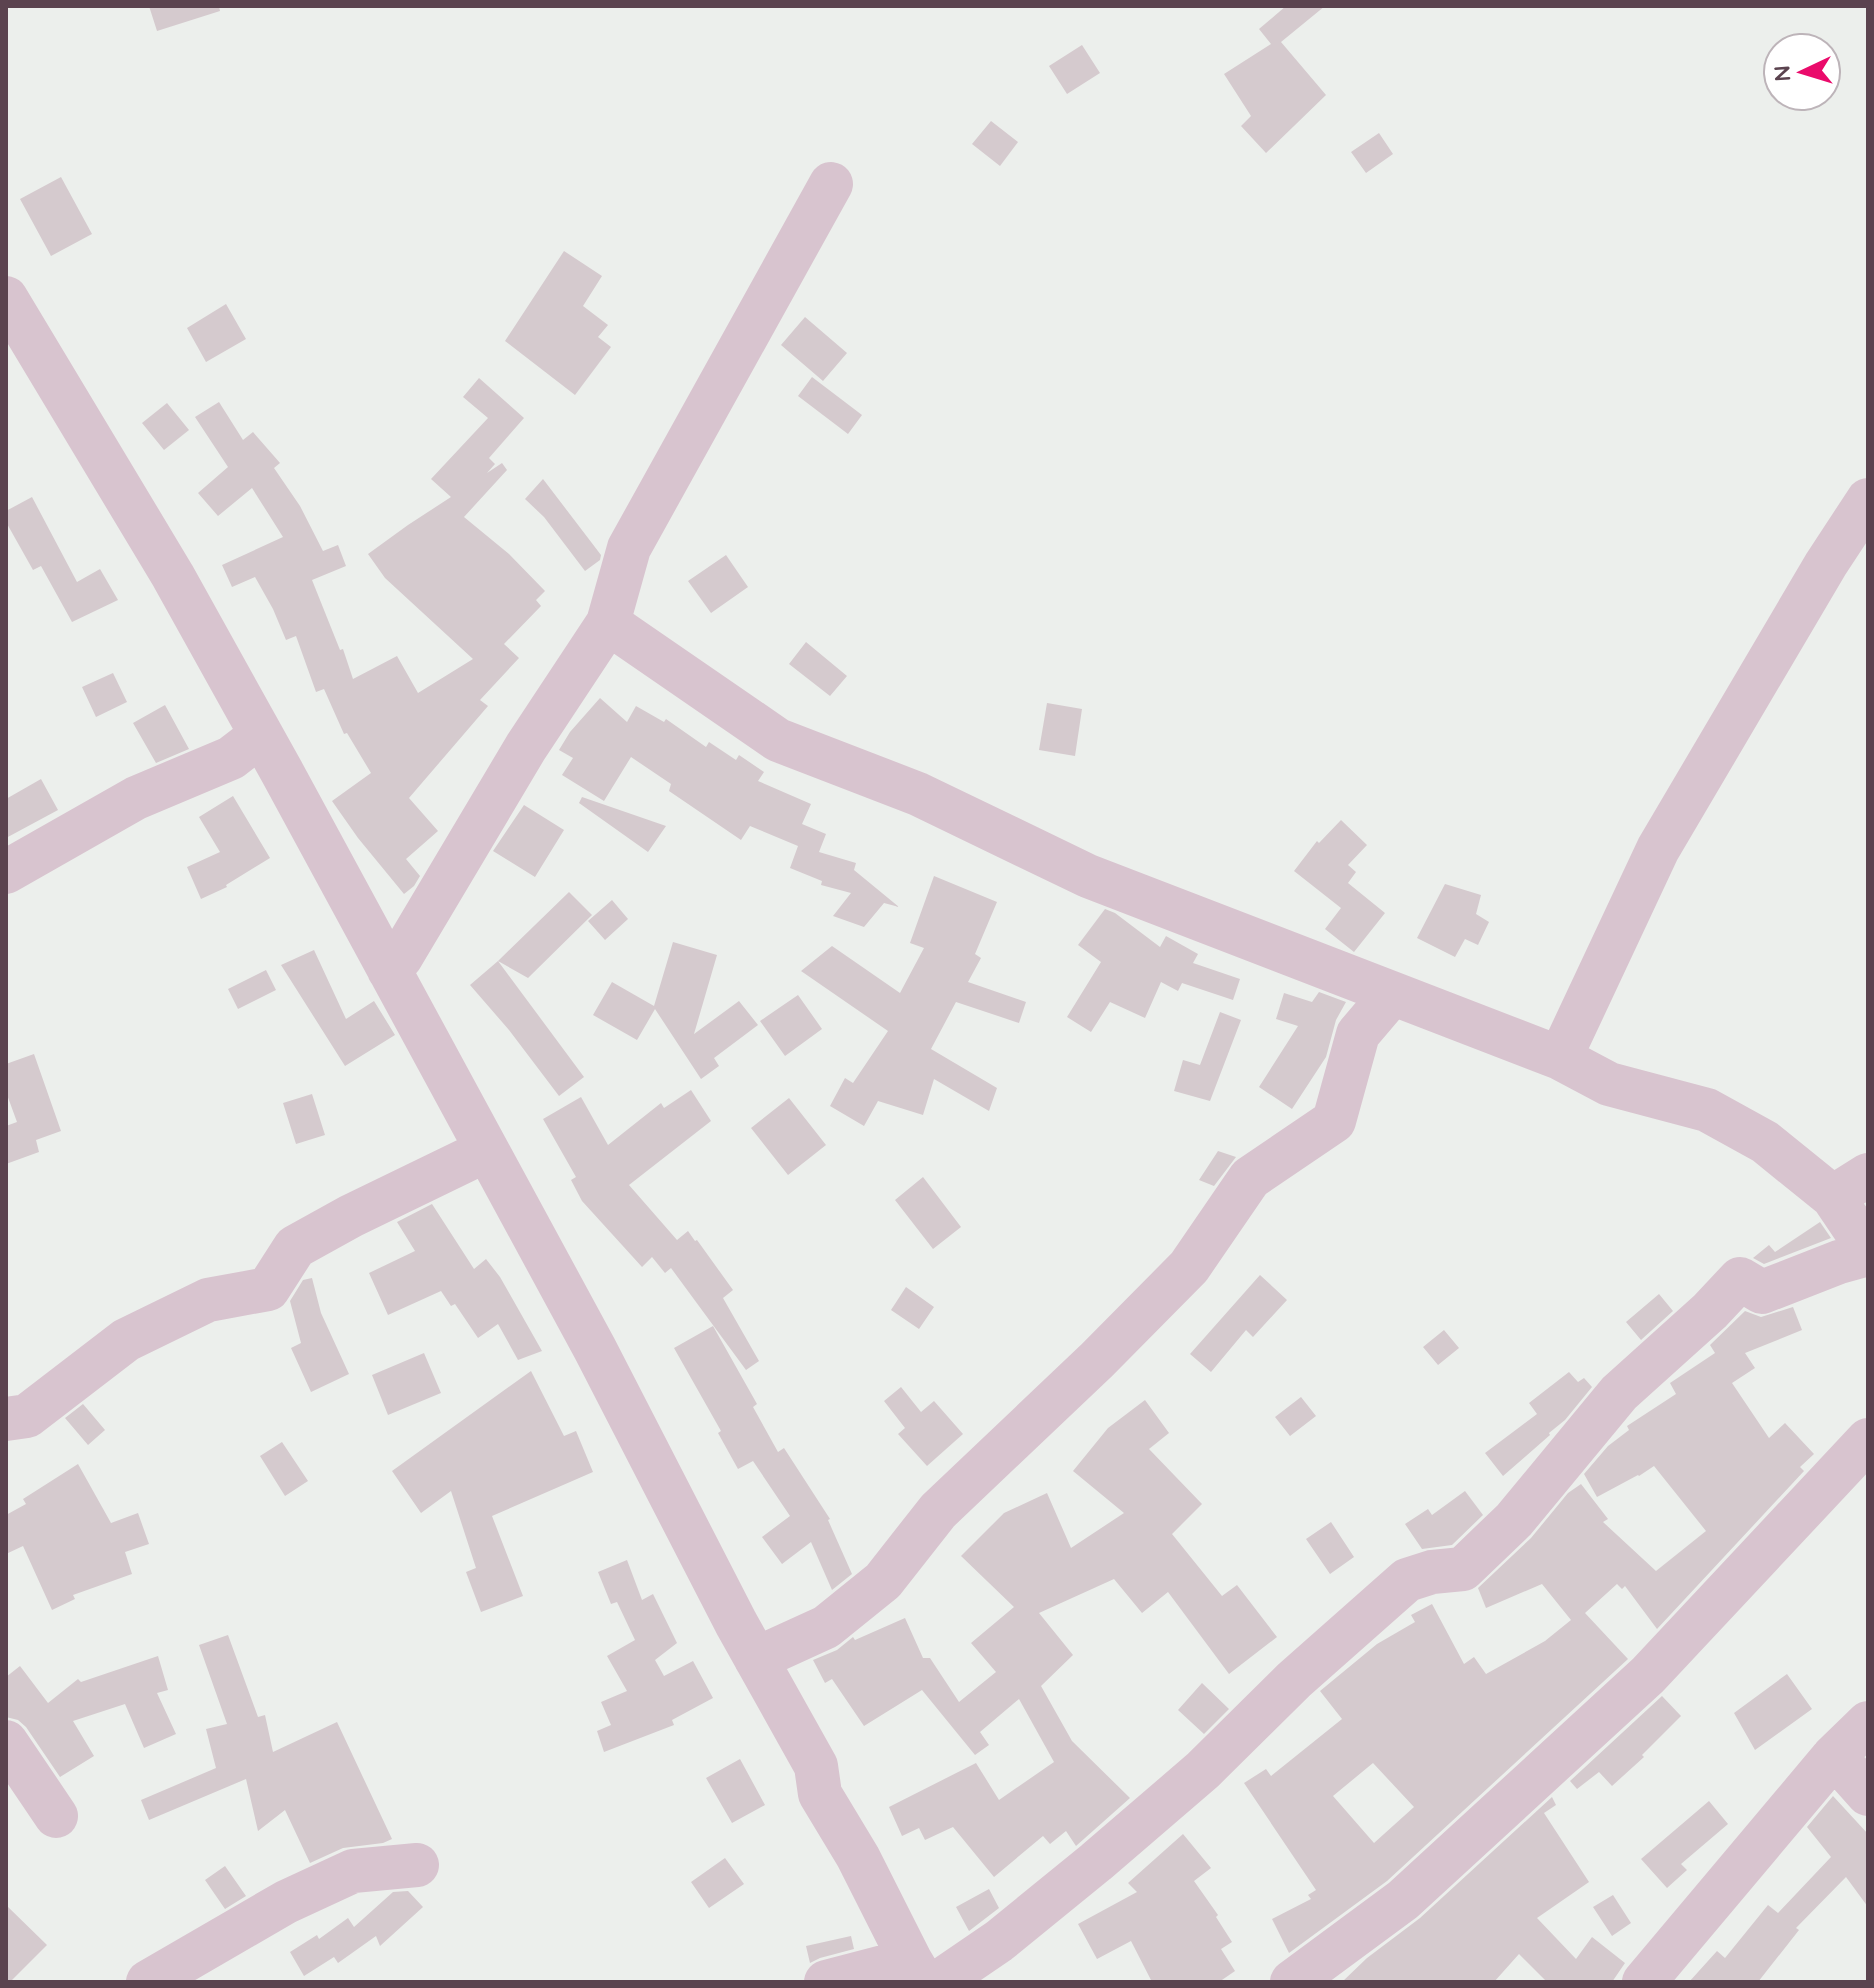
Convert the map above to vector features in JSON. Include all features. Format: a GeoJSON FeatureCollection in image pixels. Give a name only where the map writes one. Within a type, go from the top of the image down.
{"type":"FeatureCollection","features":[{"type":"Feature","properties":{"kind":"street"},"geometry":{"type":"LineString","coordinates":[[389,970],[401,957],[526,747],[608,623],[629,548],[831,184]]}},
{"type":"Feature","properties":{"kind":"street"},"geometry":{"type":"LineString","coordinates":[[7,299],[173,576],[261,735],[595,1349],[756,1659],[816,1766],[820,1794],[924,1975]]}},
{"type":"Feature","properties":{"kind":"street"},"geometry":{"type":"LineString","coordinates":[[1560,1058],[1658,849],[1826,564],[1868,500]]}},
{"type":"Feature","properties":{"kind":"street"},"geometry":{"type":"LineString","coordinates":[[608,623],[778,740],[918,794],[1088,876],[1560,1058],[1609,1084],[1707,1110],[1850,1186],[1868,1252],[1762,1292],[1740,1279],[1710,1311],[1619,1393],[1514,1520],[1463,1569],[1432,1572],[1407,1580],[1294,1680],[1203,1770],[999,1941],[924,1975],[826,1982]]}},
{"type":"Feature","properties":{"kind":"street"},"geometry":{"type":"LineString","coordinates":[[6,872],[136,798],[231,758],[261,735]]}},
{"type":"Feature","properties":{"kind":"street"},"geometry":{"type":"LineString","coordinates":[[756,1659],[826,1627],[883,1581],[938,1511],[1189,1267],[1250,1178],[1334,1121],[1358,1034],[1392,994]]}},
{"type":"Feature","properties":{"kind":"street"},"geometry":{"type":"LineString","coordinates":[[6,1419],[27,1416],[126,1340],[208,1300],[268,1289],[295,1247],[351,1216],[487,1150]]}},
{"type":"Feature","properties":{"kind":"street"},"geometry":{"type":"LineString","coordinates":[[1292,1982],[1403,1900],[1648,1675],[1868,1440]]}},
{"type":"Feature","properties":{"kind":"street"},"geometry":{"type":"LineString","coordinates":[[1644,1982],[1834,1756],[1868,1723]]}},
{"type":"Feature","properties":{"kind":"street"},"geometry":{"type":"LineString","coordinates":[[6,1742],[56,1816]]}},
{"type":"Feature","properties":{"kind":"street"},"geometry":{"type":"LineString","coordinates":[[1834,1756],[1868,1794]]}},
{"type":"Feature","properties":{"kind":"street"},"geometry":{"type":"LineString","coordinates":[[148,1982],[286,1902],[353,1871],[417,1865]]}},
{"type":"Feature","properties":{"kind":"building"},"geometry":{"type":"Polygon","coordinates":[[[149,6],[219,6],[220,11],[157,31],[149,6]]]}},
{"type":"Feature","properties":{"kind":"building"},"geometry":{"type":"Polygon","coordinates":[[[1286,6],[1325,6],[1281,42],[1326,95],[1266,153],[1241,126],[1251,116],[1224,74],[1271,44],[1259,29],[1286,6]]]}},
{"type":"Feature","properties":{"kind":"building"},"geometry":{"type":"Polygon","coordinates":[[[1082,45],[1100,73],[1067,94],[1049,66],[1082,45]]]}},
{"type":"Feature","properties":{"kind":"building"},"geometry":{"type":"Polygon","coordinates":[[[991,121],[1018,142],[1000,166],[972,144],[991,121]]]}},
{"type":"Feature","properties":{"kind":"building"},"geometry":{"type":"Polygon","coordinates":[[[1379,133],[1393,154],[1366,173],[1351,152],[1379,133]]]}},
{"type":"Feature","properties":{"kind":"building"},"geometry":{"type":"Polygon","coordinates":[[[61,177],[92,234],[51,256],[20,199],[61,177]]]}},
{"type":"Feature","properties":{"kind":"building"},"geometry":{"type":"Polygon","coordinates":[[[564,251],[602,276],[583,306],[608,325],[598,337],[611,347],[575,395],[505,341],[564,251]]]}},
{"type":"Feature","properties":{"kind":"building"},"geometry":{"type":"Polygon","coordinates":[[[226,304],[246,339],[206,362],[187,328],[226,304]]]}},
{"type":"Feature","properties":{"kind":"building"},"geometry":{"type":"Polygon","coordinates":[[[805,317],[847,353],[823,381],[781,345],[805,317]]]}},
{"type":"Feature","properties":{"kind":"building"},"geometry":{"type":"Polygon","coordinates":[[[812,377],[862,415],[848,434],[798,396],[812,377]]]}},
{"type":"Feature","properties":{"kind":"building"},"geometry":{"type":"Polygon","coordinates":[[[479,378],[524,418],[489,458],[495,464],[487,473],[502,463],[507,470],[464,517],[509,554],[545,591],[536,600],[541,606],[504,644],[519,658],[480,700],[488,706],[409,798],[438,831],[406,859],[420,876],[404,894],[332,801],[371,773],[347,733],[344,734],[324,689],[316,692],[296,636],[286,640],[255,577],[232,587],[222,565],[283,537],[252,488],[218,516],[198,493],[228,467],[195,417],[219,402],[243,440],[253,432],[280,463],[274,468],[300,506],[323,551],[338,545],[346,566],[312,580],[353,679],[397,656],[418,693],[473,659],[385,578],[368,554],[451,497],[431,479],[488,418],[463,397],[479,378]]]}},
{"type":"Feature","properties":{"kind":"building"},"geometry":{"type":"Polygon","coordinates":[[[167,403],[189,430],[164,450],[142,423],[167,403]]]}},
{"type":"Feature","properties":{"kind":"building"},"geometry":{"type":"Polygon","coordinates":[[[543,479],[601,555],[600,560],[585,571],[544,517],[525,499],[543,479]]]}},
{"type":"Feature","properties":{"kind":"building"},"geometry":{"type":"Polygon","coordinates":[[[32,497],[77,582],[100,569],[118,600],[72,622],[41,566],[33,570],[6,522],[6,511],[32,497]]]}},
{"type":"Feature","properties":{"kind":"building"},"geometry":{"type":"Polygon","coordinates":[[[726,555],[748,587],[711,613],[688,581],[726,555]]]}},
{"type":"Feature","properties":{"kind":"building"},"geometry":{"type":"Polygon","coordinates":[[[806,642],[847,676],[830,696],[789,664],[806,642]]]}},
{"type":"Feature","properties":{"kind":"building"},"geometry":{"type":"Polygon","coordinates":[[[113,673],[127,702],[96,717],[82,687],[113,673]]]}},
{"type":"Feature","properties":{"kind":"building"},"geometry":{"type":"Polygon","coordinates":[[[600,698],[627,722],[636,706],[664,722],[666,719],[706,747],[709,742],[736,760],[739,755],[764,772],[758,781],[811,804],[802,824],[826,834],[819,852],[856,863],[854,870],[899,907],[884,903],[864,927],[833,916],[851,893],[821,885],[822,881],[790,868],[798,846],[750,826],[741,840],[669,791],[671,784],[631,757],[604,801],[562,775],[573,758],[559,750],[570,732],[600,698]]]}},
{"type":"Feature","properties":{"kind":"building"},"geometry":{"type":"Polygon","coordinates":[[[1047,703],[1082,709],[1075,756],[1039,750],[1047,703]]]}},
{"type":"Feature","properties":{"kind":"building"},"geometry":{"type":"Polygon","coordinates":[[[165,705],[189,749],[156,763],[133,723],[165,705]]]}},
{"type":"Feature","properties":{"kind":"building"},"geometry":{"type":"Polygon","coordinates":[[[41,779],[58,810],[6,838],[6,799],[41,779]]]}},
{"type":"Feature","properties":{"kind":"building"},"geometry":{"type":"Polygon","coordinates":[[[233,796],[270,858],[227,887],[201,899],[187,867],[220,852],[199,817],[233,796]]]}},
{"type":"Feature","properties":{"kind":"building"},"geometry":{"type":"Polygon","coordinates":[[[582,797],[666,826],[648,852],[579,803],[582,797]]]}},
{"type":"Feature","properties":{"kind":"building"},"geometry":{"type":"Polygon","coordinates":[[[524,805],[564,830],[535,877],[493,851],[524,805]]]}},
{"type":"Feature","properties":{"kind":"building"},"geometry":{"type":"Polygon","coordinates":[[[1341,820],[1367,845],[1348,865],[1356,872],[1348,883],[1385,913],[1354,952],[1325,929],[1341,908],[1294,871],[1317,841],[1319,843],[1341,820]]]}},
{"type":"Feature","properties":{"kind":"building"},"geometry":{"type":"Polygon","coordinates":[[[934,876],[997,902],[975,954],[981,958],[968,982],[1026,1002],[1019,1023],[956,1002],[931,1049],[997,1088],[989,1111],[934,1079],[923,1115],[878,1101],[864,1126],[830,1106],[845,1078],[853,1083],[888,1031],[801,971],[832,946],[900,993],[924,948],[910,943],[934,876]]]}},
{"type":"Feature","properties":{"kind":"building"},"geometry":{"type":"Polygon","coordinates":[[[1445,884],[1481,895],[1476,914],[1489,922],[1478,945],[1465,939],[1455,957],[1417,938],[1445,884]]]}},
{"type":"Feature","properties":{"kind":"building"},"geometry":{"type":"Polygon","coordinates":[[[569,892],[592,915],[528,978],[498,961],[569,892]]]}},
{"type":"Feature","properties":{"kind":"building"},"geometry":{"type":"Polygon","coordinates":[[[612,900],[628,919],[605,940],[588,921],[612,900]]]}},
{"type":"Feature","properties":{"kind":"building"},"geometry":{"type":"Polygon","coordinates":[[[1105,909],[1160,947],[1166,936],[1198,954],[1193,963],[1240,979],[1233,1000],[1182,983],[1178,991],[1161,982],[1145,1018],[1110,1002],[1091,1032],[1067,1017],[1101,962],[1078,945],[1105,909]]]}},
{"type":"Feature","properties":{"kind":"building"},"geometry":{"type":"Polygon","coordinates":[[[673,942],[717,955],[694,1034],[739,1001],[758,1025],[714,1058],[719,1066],[701,1079],[655,1009],[637,1040],[593,1015],[612,982],[654,1006],[673,942]]]}},
{"type":"Feature","properties":{"kind":"building"},"geometry":{"type":"Polygon","coordinates":[[[314,950],[346,1019],[374,1001],[395,1035],[345,1066],[281,965],[314,950]]]}},
{"type":"Feature","properties":{"kind":"building"},"geometry":{"type":"Polygon","coordinates":[[[498,961],[584,1077],[559,1096],[470,985],[498,961]]]}},
{"type":"Feature","properties":{"kind":"building"},"geometry":{"type":"Polygon","coordinates":[[[266,970],[276,990],[238,1009],[228,989],[266,970]]]}},
{"type":"Feature","properties":{"kind":"building"},"geometry":{"type":"Polygon","coordinates":[[[1319,992],[1346,1002],[1336,1020],[1326,1057],[1292,1109],[1259,1087],[1298,1026],[1276,1019],[1284,993],[1312,1002],[1319,992]]]}},
{"type":"Feature","properties":{"kind":"building"},"geometry":{"type":"Polygon","coordinates":[[[798,995],[822,1029],[785,1056],[760,1021],[798,995]]]}},
{"type":"Feature","properties":{"kind":"building"},"geometry":{"type":"Polygon","coordinates":[[[1220,1012],[1241,1020],[1210,1101],[1174,1091],[1183,1060],[1200,1065],[1220,1012]]]}},
{"type":"Feature","properties":{"kind":"building"},"geometry":{"type":"Polygon","coordinates":[[[34,1054],[61,1131],[36,1140],[39,1152],[6,1164],[6,1126],[17,1122],[6,1092],[6,1064],[34,1054]]]}},
{"type":"Feature","properties":{"kind":"building"},"geometry":{"type":"Polygon","coordinates":[[[691,1090],[711,1121],[629,1185],[677,1240],[688,1231],[697,1240],[733,1290],[723,1298],[759,1361],[746,1370],[671,1268],[665,1273],[652,1257],[642,1267],[582,1201],[571,1180],[576,1177],[543,1119],[581,1097],[608,1145],[661,1103],[664,1108],[691,1090]]]}},
{"type":"Feature","properties":{"kind":"building"},"geometry":{"type":"Polygon","coordinates":[[[312,1094],[325,1135],[296,1144],[283,1103],[312,1094]]]}},
{"type":"Feature","properties":{"kind":"building"},"geometry":{"type":"Polygon","coordinates":[[[789,1098],[826,1145],[788,1175],[751,1128],[789,1098]]]}},
{"type":"Feature","properties":{"kind":"building"},"geometry":{"type":"Polygon","coordinates":[[[1218,1151],[1236,1157],[1214,1186],[1199,1180],[1218,1151]]]}},
{"type":"Feature","properties":{"kind":"building"},"geometry":{"type":"Polygon","coordinates":[[[923,1177],[961,1227],[933,1249],[895,1200],[923,1177]]]}},
{"type":"Feature","properties":{"kind":"building"},"geometry":{"type":"Polygon","coordinates":[[[432,1204],[474,1269],[486,1259],[500,1277],[542,1351],[518,1360],[498,1324],[478,1338],[455,1304],[451,1306],[441,1291],[388,1315],[369,1273],[415,1251],[397,1222],[432,1204]]]}},
{"type":"Feature","properties":{"kind":"building"},"geometry":{"type":"Polygon","coordinates":[[[1820,1222],[1831,1238],[1764,1264],[1753,1258],[1769,1245],[1775,1252],[1820,1222]]]}},
{"type":"Feature","properties":{"kind":"building"},"geometry":{"type":"Polygon","coordinates":[[[1260,1275],[1287,1300],[1253,1337],[1246,1330],[1211,1372],[1190,1354],[1260,1275]]]}},
{"type":"Feature","properties":{"kind":"building"},"geometry":{"type":"Polygon","coordinates":[[[312,1278],[321,1313],[349,1374],[311,1392],[291,1348],[301,1343],[290,1301],[303,1280],[312,1278]]]}},
{"type":"Feature","properties":{"kind":"building"},"geometry":{"type":"Polygon","coordinates":[[[906,1287],[934,1307],[919,1329],[891,1310],[906,1287]]]}},
{"type":"Feature","properties":{"kind":"building"},"geometry":{"type":"Polygon","coordinates":[[[1659,1294],[1673,1311],[1641,1340],[1626,1322],[1659,1294]]]}},
{"type":"Feature","properties":{"kind":"building"},"geometry":{"type":"Polygon","coordinates":[[[1793,1307],[1802,1330],[1745,1353],[1755,1368],[1732,1383],[1769,1438],[1785,1423],[1814,1454],[1800,1467],[1804,1471],[1657,1629],[1625,1586],[1622,1589],[1617,1584],[1585,1613],[1628,1659],[1387,1881],[1289,1953],[1272,1919],[1311,1899],[1308,1895],[1316,1890],[1244,1783],[1266,1769],[1271,1776],[1342,1719],[1320,1691],[1377,1644],[1415,1622],[1411,1615],[1432,1604],[1464,1664],[1474,1657],[1486,1674],[1545,1641],[1571,1620],[1542,1584],[1486,1608],[1478,1588],[1531,1538],[1568,1493],[1581,1484],[1608,1519],[1603,1522],[1656,1571],[1706,1531],[1654,1466],[1597,1497],[1584,1474],[1608,1446],[1629,1430],[1627,1426],[1676,1394],[1670,1383],[1715,1353],[1710,1345],[1745,1311],[1761,1317],[1793,1307]],[[1373,1763],[1333,1796],[1374,1843],[1414,1807],[1373,1763]]]}},
{"type":"Feature","properties":{"kind":"building"},"geometry":{"type":"Polygon","coordinates":[[[713,1326],[757,1404],[753,1407],[778,1452],[784,1448],[830,1519],[852,1574],[832,1590],[811,1542],[782,1564],[762,1537],[790,1516],[753,1461],[738,1469],[718,1433],[721,1431],[674,1348],[713,1326]]]}},
{"type":"Feature","properties":{"kind":"building"},"geometry":{"type":"Polygon","coordinates":[[[1444,1330],[1459,1348],[1438,1365],[1423,1347],[1444,1330]]]}},
{"type":"Feature","properties":{"kind":"building"},"geometry":{"type":"Polygon","coordinates":[[[424,1353],[441,1393],[388,1415],[372,1375],[424,1353]]]}},
{"type":"Feature","properties":{"kind":"building"},"geometry":{"type":"Polygon","coordinates":[[[531,1371],[564,1436],[576,1431],[593,1472],[492,1516],[523,1596],[481,1612],[466,1572],[476,1568],[451,1491],[421,1513],[392,1471],[531,1371]]]}},
{"type":"Feature","properties":{"kind":"building"},"geometry":{"type":"Polygon","coordinates":[[[1569,1372],[1578,1382],[1584,1378],[1592,1387],[1550,1435],[1503,1476],[1485,1453],[1537,1414],[1529,1403],[1569,1372]]]}},
{"type":"Feature","properties":{"kind":"building"},"geometry":{"type":"Polygon","coordinates":[[[901,1387],[921,1412],[934,1401],[963,1434],[927,1466],[898,1434],[905,1428],[884,1401],[901,1387]]]}},
{"type":"Feature","properties":{"kind":"building"},"geometry":{"type":"Polygon","coordinates":[[[1301,1397],[1316,1416],[1290,1436],[1275,1417],[1301,1397]]]}},
{"type":"Feature","properties":{"kind":"building"},"geometry":{"type":"Polygon","coordinates":[[[1145,1400],[1169,1433],[1149,1449],[1202,1504],[1172,1534],[1222,1596],[1237,1585],[1277,1637],[1229,1674],[1168,1592],[1142,1613],[1114,1579],[1039,1613],[1073,1655],[1041,1686],[1072,1741],[1130,1798],[1076,1846],[1066,1831],[1050,1844],[1043,1836],[994,1877],[953,1827],[925,1840],[919,1828],[902,1836],[889,1807],[976,1763],[999,1800],[1054,1762],[1019,1699],[980,1732],[989,1745],[975,1755],[922,1690],[864,1726],[832,1679],[825,1683],[813,1660],[837,1650],[853,1637],[855,1640],[905,1618],[923,1658],[930,1658],[959,1702],[996,1672],[971,1643],[1014,1607],[961,1556],[1004,1513],[1047,1493],[1071,1548],[1124,1513],[1073,1471],[1108,1428],[1145,1400]]]}},
{"type":"Feature","properties":{"kind":"building"},"geometry":{"type":"Polygon","coordinates":[[[83,1404],[105,1430],[88,1445],[65,1418],[83,1404]]]}},
{"type":"Feature","properties":{"kind":"building"},"geometry":{"type":"Polygon","coordinates":[[[282,1442],[308,1481],[285,1496],[260,1456],[282,1442]]]}},
{"type":"Feature","properties":{"kind":"building"},"geometry":{"type":"Polygon","coordinates":[[[78,1464],[111,1523],[138,1513],[149,1544],[125,1552],[132,1574],[73,1595],[75,1599],[52,1610],[23,1546],[6,1554],[6,1515],[26,1504],[23,1499],[78,1464]]]}},
{"type":"Feature","properties":{"kind":"building"},"geometry":{"type":"Polygon","coordinates":[[[1465,1491],[1483,1515],[1452,1545],[1422,1549],[1405,1524],[1428,1509],[1432,1515],[1465,1491]]]}},
{"type":"Feature","properties":{"kind":"building"},"geometry":{"type":"Polygon","coordinates":[[[1331,1522],[1354,1557],[1330,1574],[1306,1539],[1331,1522]]]}},
{"type":"Feature","properties":{"kind":"building"},"geometry":{"type":"Polygon","coordinates":[[[627,1560],[642,1600],[653,1594],[677,1643],[655,1660],[664,1676],[693,1661],[713,1698],[672,1720],[674,1725],[604,1752],[597,1731],[611,1725],[601,1702],[627,1691],[607,1656],[635,1640],[617,1602],[611,1604],[598,1572],[627,1560]]]}},
{"type":"Feature","properties":{"kind":"building"},"geometry":{"type":"Polygon","coordinates":[[[228,1635],[258,1717],[265,1715],[273,1752],[337,1722],[392,1839],[343,1848],[310,1863],[285,1810],[258,1831],[246,1779],[149,1820],[141,1800],[216,1768],[206,1729],[227,1724],[199,1645],[228,1635]]]}},
{"type":"Feature","properties":{"kind":"building"},"geometry":{"type":"Polygon","coordinates":[[[158,1656],[168,1690],[157,1693],[176,1734],[144,1748],[125,1704],[73,1721],[94,1756],[60,1777],[26,1727],[18,1720],[6,1717],[6,1677],[20,1666],[48,1703],[78,1679],[81,1682],[158,1656]]]}},
{"type":"Feature","properties":{"kind":"building"},"geometry":{"type":"Polygon","coordinates":[[[1787,1674],[1812,1709],[1755,1750],[1734,1713],[1787,1674]]]}},
{"type":"Feature","properties":{"kind":"building"},"geometry":{"type":"Polygon","coordinates":[[[1202,1683],[1229,1709],[1204,1734],[1178,1710],[1202,1683]]]}},
{"type":"Feature","properties":{"kind":"building"},"geometry":{"type":"Polygon","coordinates":[[[1662,1696],[1681,1716],[1642,1755],[1644,1757],[1612,1786],[1599,1772],[1577,1789],[1570,1781],[1662,1696]]]}},
{"type":"Feature","properties":{"kind":"building"},"geometry":{"type":"Polygon","coordinates":[[[740,1759],[765,1805],[732,1823],[706,1778],[740,1759]]]}},
{"type":"Feature","properties":{"kind":"building"},"geometry":{"type":"Polygon","coordinates":[[[1833,1796],[1868,1834],[1868,1907],[1846,1877],[1796,1928],[1799,1930],[1758,1982],[1689,1982],[1717,1951],[1725,1958],[1768,1905],[1778,1913],[1831,1857],[1807,1827],[1833,1796]]]}},
{"type":"Feature","properties":{"kind":"building"},"geometry":{"type":"Polygon","coordinates":[[[1552,1797],[1556,1805],[1544,1813],[1589,1882],[1537,1918],[1576,1959],[1592,1937],[1625,1963],[1612,1982],[1547,1982],[1519,1954],[1494,1982],[1342,1982],[1367,1958],[1420,1918],[1552,1797]]]}},
{"type":"Feature","properties":{"kind":"building"},"geometry":{"type":"Polygon","coordinates":[[[1709,1801],[1728,1824],[1681,1864],[1687,1870],[1667,1888],[1641,1859],[1709,1801]]]}},
{"type":"Feature","properties":{"kind":"building"},"geometry":{"type":"Polygon","coordinates":[[[1183,1834],[1211,1868],[1194,1881],[1232,1942],[1221,1949],[1235,1971],[1219,1982],[1152,1982],[1131,1941],[1097,1959],[1078,1924],[1137,1892],[1128,1883],[1183,1834]]]}},
{"type":"Feature","properties":{"kind":"building"},"geometry":{"type":"Polygon","coordinates":[[[725,1858],[744,1884],[709,1908],[691,1882],[725,1858]]]}},
{"type":"Feature","properties":{"kind":"building"},"geometry":{"type":"Polygon","coordinates":[[[225,1866],[246,1896],[225,1909],[205,1880],[225,1866]]]}},
{"type":"Feature","properties":{"kind":"building"},"geometry":{"type":"Polygon","coordinates":[[[989,1889],[999,1908],[969,1931],[956,1907],[989,1889]]]}},
{"type":"Feature","properties":{"kind":"building"},"geometry":{"type":"Polygon","coordinates":[[[408,1891],[423,1907],[380,1946],[376,1936],[338,1963],[334,1957],[304,1976],[290,1952],[317,1935],[319,1939],[348,1918],[354,1927],[393,1892],[408,1891]]]}},
{"type":"Feature","properties":{"kind":"building"},"geometry":{"type":"Polygon","coordinates":[[[1613,1895],[1631,1923],[1612,1936],[1593,1907],[1613,1895]]]}},
{"type":"Feature","properties":{"kind":"building"},"geometry":{"type":"Polygon","coordinates":[[[6,1905],[47,1945],[10,1982],[6,1982],[6,1905]]]}},
{"type":"Feature","properties":{"kind":"building"},"geometry":{"type":"Polygon","coordinates":[[[851,1936],[854,1949],[810,1963],[806,1946],[851,1936]]]}}]}
